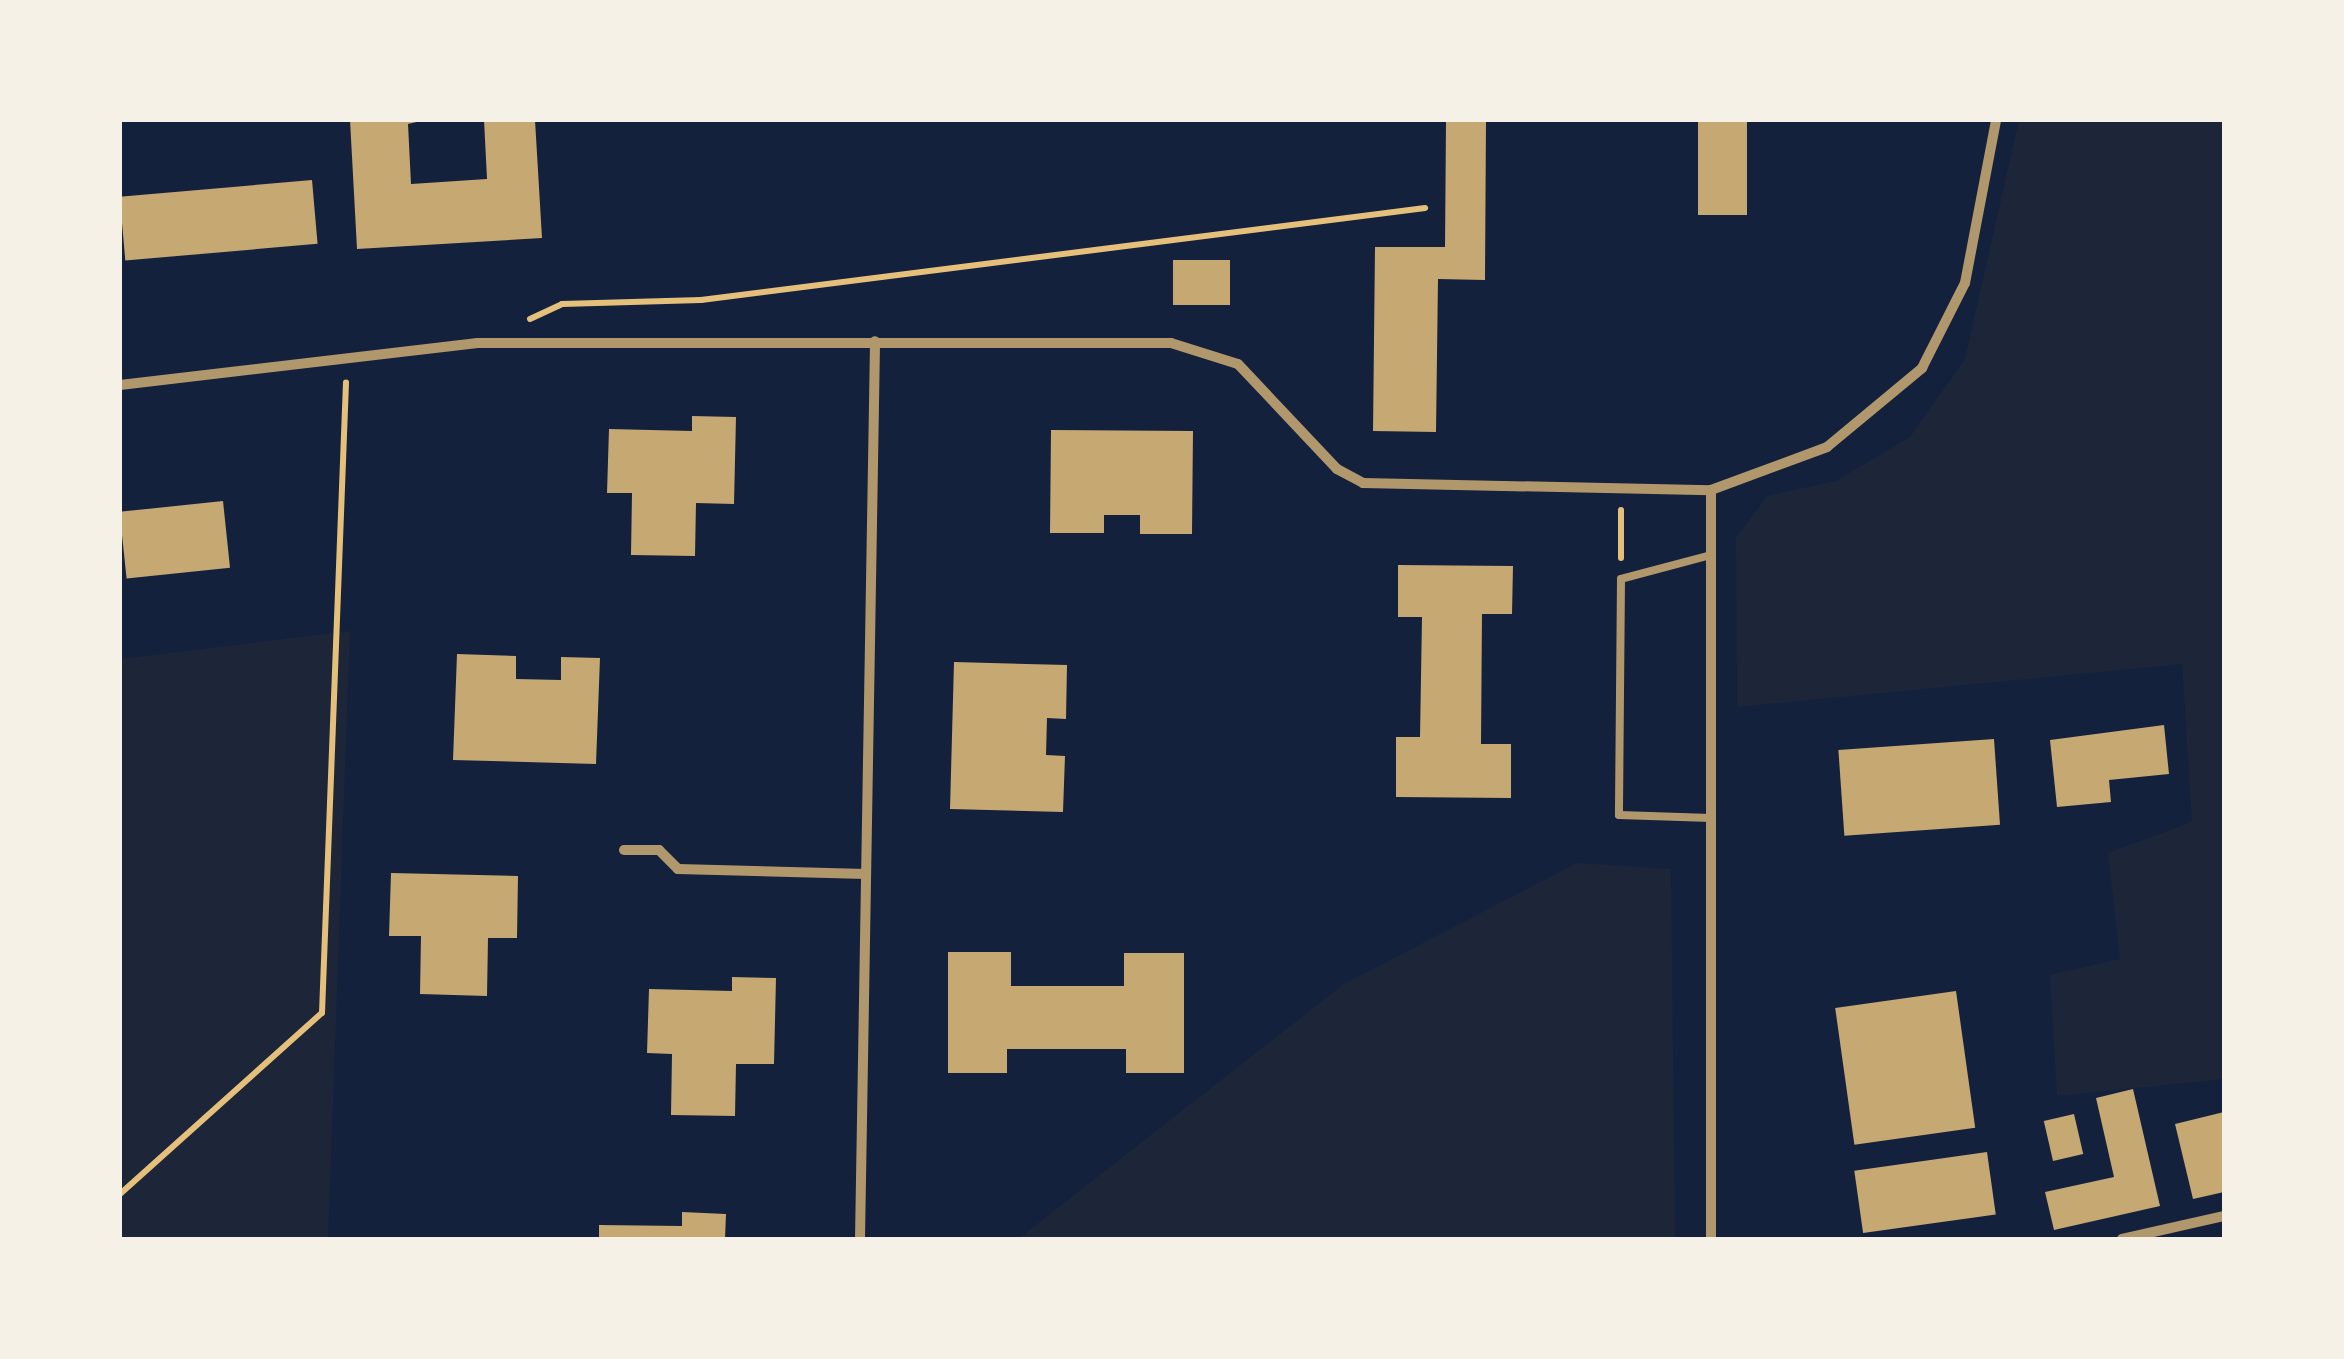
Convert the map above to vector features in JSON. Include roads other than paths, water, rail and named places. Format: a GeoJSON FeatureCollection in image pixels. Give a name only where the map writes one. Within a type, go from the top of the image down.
{"type":"FeatureCollection","features":[{"type":"Feature","properties":{"kind":"street"},"geometry":{"type":"LineString","coordinates":[[120,385],[478,343],[1200,346],[1238,364],[1337,469],[1363,483],[1711,490],[1827,447],[1922,368],[1966,282],[1996,120]]}},
{"type":"Feature","properties":{"kind":"street"},"geometry":{"type":"LineString","coordinates":[[860,1239],[876,342]]}},
{"type":"Feature","properties":{"kind":"street"},"geometry":{"type":"LineString","coordinates":[[1711,490],[1711,1239]]}},
{"type":"Feature","properties":{"kind":"street"},"geometry":{"type":"LineString","coordinates":[[624,850],[660,850],[678,870],[866,874]]}},
{"type":"Feature","properties":{"kind":"street"},"geometry":{"type":"LineString","coordinates":[[2122,1239],[2224,1216]]}},
{"type":"Feature","properties":{"kind":"lane"},"geometry":{"type":"LineString","coordinates":[[1711,555],[1621,579],[1619,815],[1711,818]]}}]}
